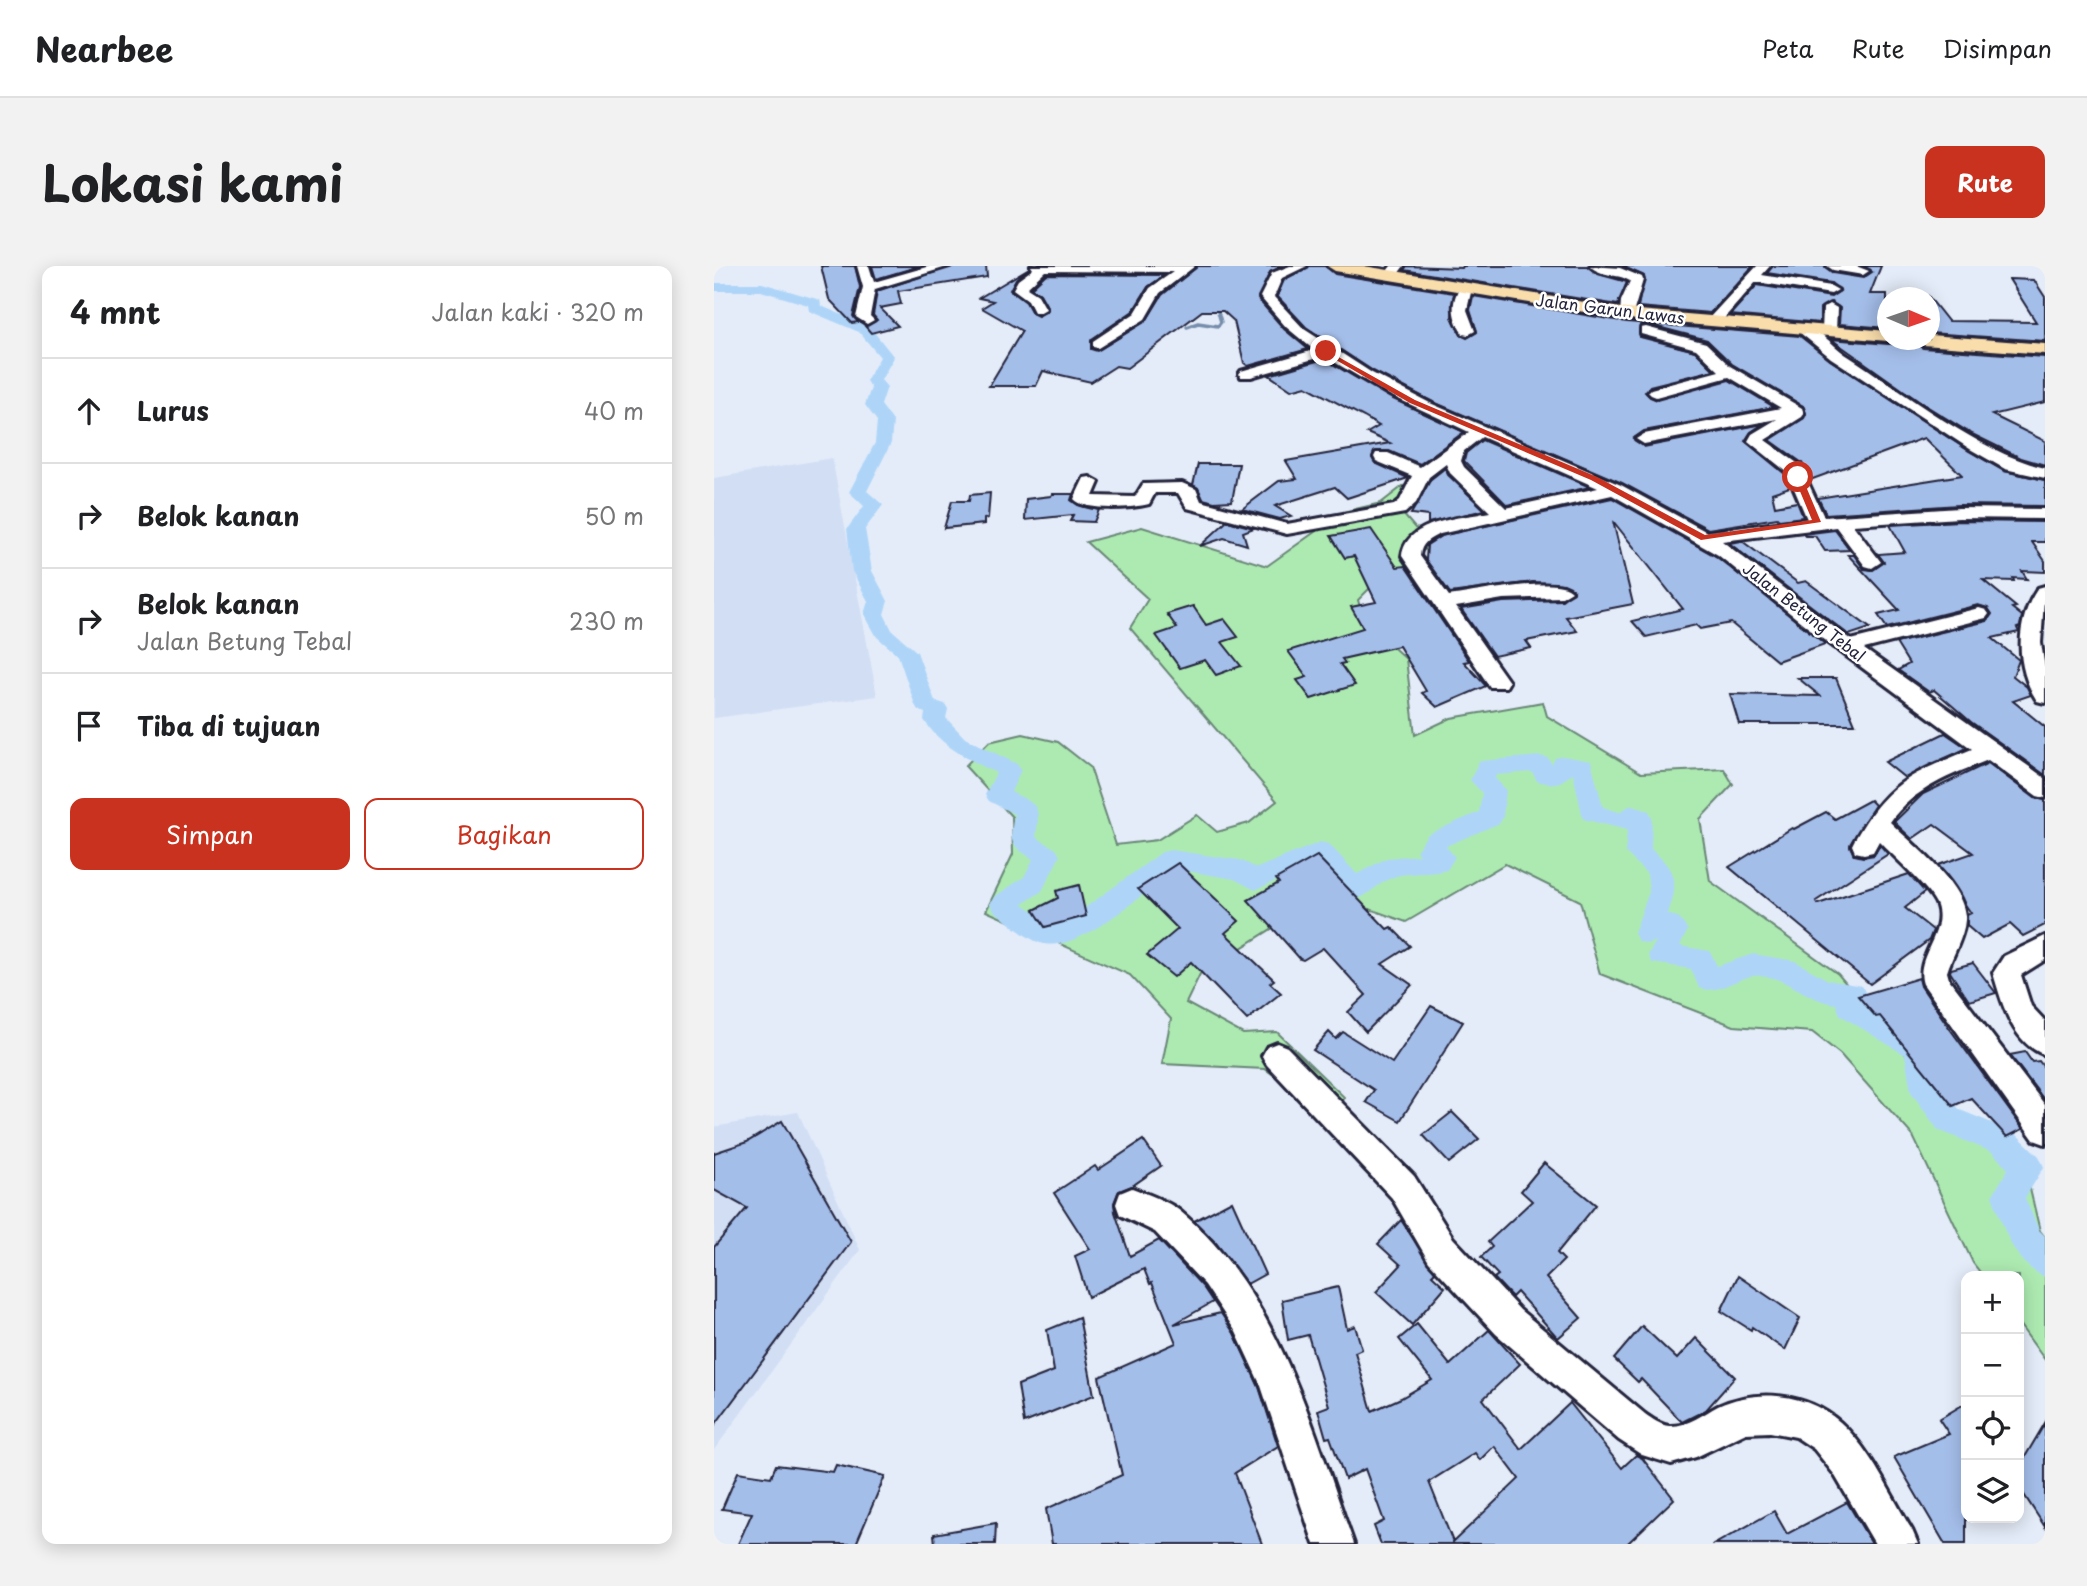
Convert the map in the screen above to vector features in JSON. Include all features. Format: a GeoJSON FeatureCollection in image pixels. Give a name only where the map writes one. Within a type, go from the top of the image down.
{"type":"FeatureCollection","features":[{"type":"Feature","properties":{"kind":"main road","name":"Jalan Garun Lawas"},"geometry":{"type":"LineString","coordinates":[[1335,266],[1394,271],[1466,288],[1627,314],[1877,335]]}},
{"type":"Feature","properties":{"kind":"main road"},"geometry":{"type":"LineString","coordinates":[[1940,341],[2045,349]]}},
{"type":"Feature","properties":{"kind":"street"},"geometry":{"type":"LineString","coordinates":[[863,266],[869,287],[863,317],[867,320]]}},
{"type":"Feature","properties":{"kind":"street"},"geometry":{"type":"LineString","coordinates":[[869,287],[944,266]]}},
{"type":"Feature","properties":{"kind":"street","name":"Jalan Betung Tebal"},"geometry":{"type":"LineString","coordinates":[[1301,266],[1277,276],[1267,297],[1287,324],[1379,384],[1479,432],[1568,467],[1615,489],[1704,538],[1725,551],[1847,647],[2045,790]]}},
{"type":"Feature","properties":{"kind":"street"},"geometry":{"type":"LineString","coordinates":[[1596,266],[1602,270],[1626,271],[1637,280],[1628,301],[1627,314]]}},
{"type":"Feature","properties":{"kind":"street"},"geometry":{"type":"LineString","coordinates":[[1714,321],[1764,266]]}},
{"type":"Feature","properties":{"kind":"street"},"geometry":{"type":"LineString","coordinates":[[1833,266],[1863,271]]}},
{"type":"Feature","properties":{"kind":"street"},"geometry":{"type":"LineString","coordinates":[[1039,309],[1033,298],[1020,289],[1039,267],[1188,267]]}},
{"type":"Feature","properties":{"kind":"street"},"geometry":{"type":"LineString","coordinates":[[1098,344],[1140,316],[1155,291],[1188,267]]}},
{"type":"Feature","properties":{"kind":"street"},"geometry":{"type":"LineString","coordinates":[[1754,278],[1830,290]]}},
{"type":"Feature","properties":{"kind":"street"},"geometry":{"type":"LineString","coordinates":[[1466,288],[1461,300],[1462,322],[1468,331]]}},
{"type":"Feature","properties":{"kind":"street"},"geometry":{"type":"LineString","coordinates":[[1829,331],[1830,308]]}},
{"type":"Feature","properties":{"kind":"street"},"geometry":{"type":"LineString","coordinates":[[1804,329],[1836,355],[1976,446],[2011,465],[2045,473]]}},
{"type":"Feature","properties":{"kind":"street"},"geometry":{"type":"LineString","coordinates":[[1646,331],[1702,346],[1732,372],[1796,411]]}},
{"type":"Feature","properties":{"kind":"street"},"geometry":{"type":"LineString","coordinates":[[1246,374],[1326,351]]}},
{"type":"Feature","properties":{"kind":"street"},"geometry":{"type":"LineString","coordinates":[[1262,354],[1279,365]]}},
{"type":"Feature","properties":{"kind":"street"},"geometry":{"type":"LineString","coordinates":[[1656,392],[1732,372]]}},
{"type":"Feature","properties":{"kind":"street"},"geometry":{"type":"LineString","coordinates":[[1644,439],[1796,411]]}},
{"type":"Feature","properties":{"kind":"street"},"geometry":{"type":"LineString","coordinates":[[1796,411],[1796,414],[1758,437],[1756,442],[1794,470],[1817,522]]}},
{"type":"Feature","properties":{"kind":"street"},"geometry":{"type":"LineString","coordinates":[[1090,482],[1083,499],[1086,501],[1136,502],[1143,500],[1149,488],[1182,488],[1190,492],[1190,500],[1194,503],[1287,529],[1399,509],[1408,503],[1422,474],[1479,432]]}},
{"type":"Feature","properties":{"kind":"street"},"geometry":{"type":"LineString","coordinates":[[1455,452],[1453,461],[1456,469],[1502,514]]}},
{"type":"Feature","properties":{"kind":"street"},"geometry":{"type":"LineString","coordinates":[[1382,457],[1422,474]]}},
{"type":"Feature","properties":{"kind":"street"},"geometry":{"type":"LineString","coordinates":[[1498,682],[1411,556],[1414,543],[1419,537],[1434,530],[1615,489]]}},
{"type":"Feature","properties":{"kind":"street"},"geometry":{"type":"LineString","coordinates":[[1704,538],[1817,522],[1974,513],[2045,514]]}},
{"type":"Feature","properties":{"kind":"street"},"geometry":{"type":"LineString","coordinates":[[1841,521],[1872,562]]}},
{"type":"Feature","properties":{"kind":"street"},"geometry":{"type":"LineString","coordinates":[[1443,603],[1503,593],[1562,591]]}},
{"type":"Feature","properties":{"kind":"street"},"geometry":{"type":"LineString","coordinates":[[2045,592],[2034,611],[2031,663],[2045,696]]}},
{"type":"Feature","properties":{"kind":"street"},"geometry":{"type":"LineString","coordinates":[[1847,647],[1979,614]]}},
{"type":"Feature","properties":{"kind":"street"},"geometry":{"type":"LineString","coordinates":[[1990,750],[1908,788],[1895,799],[1870,834],[1946,895],[1952,911],[1952,921],[1933,972],[1937,984],[2045,1130]]}},
{"type":"Feature","properties":{"kind":"street"},"geometry":{"type":"LineString","coordinates":[[2045,947],[2014,964],[2007,974],[2020,1012],[2045,1041]]}},
{"type":"Feature","properties":{"kind":"street"},"geometry":{"type":"LineString","coordinates":[[1277,1056],[1403,1187],[1441,1250],[1508,1322],[1632,1427],[1652,1440],[1670,1445],[1692,1439],[1739,1417],[1781,1414],[1802,1420],[1825,1434],[1842,1454],[1898,1544]]}},
{"type":"Feature","properties":{"kind":"street"},"geometry":{"type":"LineString","coordinates":[[1132,1204],[1167,1221],[1217,1273],[1248,1320],[1277,1381],[1334,1544]]}},
{"type":"Feature","properties":{"kind":"shaded area"},"geometry":{"type":"Polygon","coordinates":[[[832,458],[877,696],[714,718],[714,478],[832,458]]]}},
{"type":"Feature","properties":{"kind":"shaded area"},"geometry":{"type":"Polygon","coordinates":[[[798,1112],[860,1250],[714,1450],[714,1127],[798,1112]]]}},
{"type":"Feature","properties":{"kind":"green space"},"geometry":{"type":"Polygon","coordinates":[[[1420,483],[1403,514],[1415,528],[1458,537],[1413,554],[1420,576],[1372,586],[1358,600],[1364,621],[1406,659],[1415,735],[1451,718],[1543,702],[1547,716],[1641,773],[1724,769],[1733,784],[1700,819],[1710,881],[1838,974],[1975,1137],[2020,1147],[2040,1231],[2045,1237],[2045,1360],[2024,1331],[2024,1271],[1979,1271],[1913,1136],[1840,1054],[1812,1032],[1734,1026],[1600,974],[1580,901],[1505,864],[1406,922],[1336,897],[1314,902],[1200,974],[1186,1003],[1243,1034],[1277,1032],[1344,1097],[1340,1122],[1265,1069],[1162,1064],[1171,1019],[1130,975],[986,911],[1013,854],[1012,817],[965,766],[989,742],[1023,734],[1058,742],[1090,767],[1116,845],[1157,840],[1197,815],[1217,832],[1249,823],[1277,801],[1130,628],[1148,599],[1086,542],[1142,527],[1267,566],[1343,512],[1381,503],[1403,486],[1420,483]]]}},
{"type":"Feature","properties":{"kind":"building"},"geometry":{"type":"Polygon","coordinates":[[[821,266],[855,266],[860,287],[853,316],[858,322],[852,323],[829,299],[821,266]]]}},
{"type":"Feature","properties":{"kind":"building"},"geometry":{"type":"Polygon","coordinates":[[[872,266],[920,266],[876,279],[872,266]]]}},
{"type":"Feature","properties":{"kind":"building"},"geometry":{"type":"Polygon","coordinates":[[[953,266],[986,266],[987,277],[898,291],[901,304],[880,308],[898,326],[871,333],[865,326],[877,320],[873,315],[877,291],[953,266]]]}},
{"type":"Feature","properties":{"kind":"building"},"geometry":{"type":"Polygon","coordinates":[[[1198,266],[1283,266],[1270,272],[1258,299],[1284,329],[1308,349],[1248,366],[1244,363],[1234,321],[1223,311],[1202,311],[1127,368],[1116,366],[1091,382],[1043,371],[1036,386],[989,386],[1022,331],[982,308],[993,301],[979,298],[1029,268],[1016,279],[1010,290],[1038,316],[1048,308],[1040,294],[1031,288],[1046,274],[1165,275],[1148,287],[1133,311],[1092,339],[1091,349],[1097,351],[1146,321],[1162,295],[1198,266]]]}},
{"type":"Feature","properties":{"kind":"building"},"geometry":{"type":"Polygon","coordinates":[[[1309,266],[1325,266],[1335,274],[1454,293],[1452,317],[1461,335],[1467,338],[1477,332],[1470,310],[1473,296],[1627,322],[1800,336],[1830,360],[1969,451],[2004,471],[2045,480],[2045,506],[1959,505],[1826,514],[1818,498],[1962,475],[1924,438],[1810,480],[1802,463],[1770,440],[1804,418],[1806,413],[1803,406],[1732,364],[1707,340],[1647,324],[1640,325],[1640,337],[1695,351],[1714,370],[1650,386],[1645,392],[1650,397],[1657,400],[1729,380],[1774,407],[1644,431],[1634,438],[1644,447],[1763,424],[1751,432],[1745,441],[1785,474],[1790,487],[1772,493],[1775,506],[1797,502],[1803,517],[1777,518],[1708,529],[1622,483],[1431,401],[1373,371],[1306,327],[1277,296],[1284,280],[1309,266]]]}},
{"type":"Feature","properties":{"kind":"building"},"geometry":{"type":"Polygon","coordinates":[[[1407,266],[1587,266],[1598,274],[1627,282],[1618,305],[1404,270],[1407,266]]]}},
{"type":"Feature","properties":{"kind":"building"},"geometry":{"type":"Polygon","coordinates":[[[1622,266],[1753,266],[1710,313],[1638,307],[1644,276],[1622,266]]]}},
{"type":"Feature","properties":{"kind":"building"},"geometry":{"type":"Polygon","coordinates":[[[1773,266],[1824,266],[1833,273],[1863,278],[1872,272],[1863,266],[1881,266],[1870,294],[1877,294],[1877,327],[1839,324],[1840,308],[1831,302],[1820,308],[1820,323],[1730,315],[1757,285],[1831,297],[1840,291],[1831,283],[1767,273],[1773,266]]]}},
{"type":"Feature","properties":{"kind":"building"},"geometry":{"type":"Polygon","coordinates":[[[2009,279],[2034,280],[2045,297],[2045,341],[1940,334],[1940,311],[1948,321],[2036,322],[2009,279]]]}},
{"type":"Feature","properties":{"kind":"building"},"geometry":{"type":"Polygon","coordinates":[[[1831,339],[1877,343],[1877,350],[1940,349],[2045,357],[2045,402],[1992,415],[2045,441],[2045,465],[2021,458],[1970,433],[1920,402],[1831,339]]]}},
{"type":"Feature","properties":{"kind":"building"},"geometry":{"type":"Polygon","coordinates":[[[1324,359],[1389,397],[1464,432],[1420,464],[1389,451],[1374,452],[1372,458],[1375,463],[1408,478],[1347,498],[1335,487],[1275,506],[1291,516],[1280,519],[1242,509],[1279,481],[1297,479],[1286,461],[1390,443],[1367,433],[1379,426],[1364,417],[1306,386],[1291,390],[1269,375],[1324,359]]]}},
{"type":"Feature","properties":{"kind":"building"},"geometry":{"type":"Polygon","coordinates":[[[1482,440],[1590,487],[1507,505],[1464,461],[1466,453],[1482,440]]]}},
{"type":"Feature","properties":{"kind":"building"},"geometry":{"type":"Polygon","coordinates":[[[1198,464],[1239,464],[1232,501],[1214,502],[1203,499],[1198,488],[1193,485],[1198,464]]]}},
{"type":"Feature","properties":{"kind":"building"},"geometry":{"type":"Polygon","coordinates":[[[1445,468],[1448,475],[1485,510],[1428,523],[1428,516],[1411,514],[1431,479],[1445,468]]]}},
{"type":"Feature","properties":{"kind":"building"},"geometry":{"type":"Polygon","coordinates":[[[990,493],[988,518],[984,519],[984,524],[944,528],[952,501],[969,501],[970,495],[990,493]]]}},
{"type":"Feature","properties":{"kind":"building"},"geometry":{"type":"Polygon","coordinates":[[[1052,494],[1073,494],[1071,500],[1078,505],[1099,510],[1094,522],[1070,521],[1073,515],[1025,520],[1026,499],[1052,494]]]}},
{"type":"Feature","properties":{"kind":"building"},"geometry":{"type":"Polygon","coordinates":[[[1612,498],[1717,557],[1825,644],[1777,661],[1731,623],[1700,629],[1696,625],[1646,637],[1632,621],[1683,609],[1613,521],[1633,604],[1566,617],[1577,631],[1526,641],[1531,648],[1494,656],[1461,609],[1503,602],[1562,600],[1574,590],[1564,584],[1533,582],[1450,593],[1426,560],[1427,545],[1441,536],[1612,498]]]}},
{"type":"Feature","properties":{"kind":"building"},"geometry":{"type":"Polygon","coordinates":[[[1227,521],[1254,528],[1243,532],[1247,545],[1224,538],[1200,546],[1227,521]]]}},
{"type":"Feature","properties":{"kind":"building"},"geometry":{"type":"Polygon","coordinates":[[[1959,521],[2045,522],[2045,542],[2032,542],[2045,561],[2045,572],[2022,571],[2027,579],[2013,578],[2014,581],[1983,580],[2016,607],[2012,608],[2022,616],[2020,627],[2017,628],[2019,632],[1992,638],[2019,660],[2013,676],[2027,687],[2031,695],[2013,701],[2045,727],[2045,775],[1971,722],[1934,690],[1929,692],[1898,670],[1909,664],[1896,643],[1987,621],[1992,614],[1988,608],[1978,605],[1887,628],[1878,615],[1899,610],[1848,555],[1854,555],[1864,569],[1873,570],[1884,562],[1878,554],[1905,552],[1890,525],[1959,521]]]}},
{"type":"Feature","properties":{"kind":"building"},"geometry":{"type":"Polygon","coordinates":[[[1371,529],[1397,567],[1405,566],[1469,661],[1464,662],[1486,686],[1437,707],[1422,693],[1426,691],[1399,646],[1342,659],[1345,663],[1340,664],[1355,685],[1311,699],[1297,680],[1307,677],[1288,651],[1363,628],[1351,607],[1376,602],[1354,556],[1345,558],[1331,536],[1371,529]]]}},
{"type":"Feature","properties":{"kind":"building"},"geometry":{"type":"Polygon","coordinates":[[[1835,530],[1850,550],[1825,551],[1815,536],[1803,534],[1835,530]]]}},
{"type":"Feature","properties":{"kind":"building"},"geometry":{"type":"Polygon","coordinates":[[[1742,541],[1798,583],[1806,581],[1870,628],[1849,635],[1729,543],[1742,541]]]}},
{"type":"Feature","properties":{"kind":"building"},"geometry":{"type":"Polygon","coordinates":[[[1193,606],[1206,625],[1224,619],[1238,637],[1222,642],[1241,666],[1216,675],[1205,660],[1180,668],[1156,635],[1177,628],[1167,614],[1193,606]]]}},
{"type":"Feature","properties":{"kind":"building"},"geometry":{"type":"Polygon","coordinates":[[[1798,678],[1836,678],[1855,724],[1739,724],[1730,694],[1820,696],[1798,678]]]}},
{"type":"Feature","properties":{"kind":"building"},"geometry":{"type":"Polygon","coordinates":[[[1945,733],[1967,748],[1905,778],[1885,762],[1945,733]]]}},
{"type":"Feature","properties":{"kind":"building"},"geometry":{"type":"Polygon","coordinates":[[[1988,763],[2035,798],[2045,800],[2045,925],[2023,936],[2010,924],[1982,939],[1967,926],[1967,915],[1971,913],[1938,865],[1973,853],[1934,824],[1912,839],[1894,822],[1923,794],[1988,763]]]}},
{"type":"Feature","properties":{"kind":"building"},"geometry":{"type":"Polygon","coordinates":[[[1870,800],[1875,805],[1850,846],[1854,855],[1863,857],[1874,855],[1880,845],[1888,854],[1816,901],[1818,904],[1909,874],[1925,892],[1905,908],[1933,930],[1929,940],[1870,984],[1729,867],[1792,828],[1826,812],[1835,819],[1870,800]]]}},
{"type":"Feature","properties":{"kind":"building"},"geometry":{"type":"Polygon","coordinates":[[[1317,856],[1387,929],[1391,927],[1410,946],[1382,964],[1412,985],[1366,1032],[1348,1012],[1366,995],[1323,948],[1303,960],[1300,959],[1248,900],[1279,883],[1276,879],[1317,856]]]}},
{"type":"Feature","properties":{"kind":"building"},"geometry":{"type":"Polygon","coordinates":[[[1178,863],[1239,921],[1225,933],[1274,980],[1270,983],[1281,993],[1247,1020],[1191,962],[1174,977],[1147,955],[1178,929],[1138,889],[1178,863]]]}},
{"type":"Feature","properties":{"kind":"building"},"geometry":{"type":"Polygon","coordinates":[[[1079,885],[1086,916],[1045,927],[1034,910],[1058,898],[1056,891],[1079,885]]]}},
{"type":"Feature","properties":{"kind":"building"},"geometry":{"type":"Polygon","coordinates":[[[1973,963],[1996,993],[1969,1001],[1950,972],[1951,969],[1973,963]]]}},
{"type":"Feature","properties":{"kind":"building"},"geometry":{"type":"Polygon","coordinates":[[[1919,978],[1921,986],[1950,1029],[2023,1129],[2007,1137],[1971,1098],[1953,1106],[1880,1016],[1876,1017],[1858,996],[1919,978]]]}},
{"type":"Feature","properties":{"kind":"building"},"geometry":{"type":"Polygon","coordinates":[[[1431,1006],[1463,1022],[1400,1121],[1366,1102],[1374,1090],[1313,1050],[1329,1032],[1336,1039],[1343,1032],[1392,1063],[1431,1006]]]}},
{"type":"Feature","properties":{"kind":"building"},"geometry":{"type":"Polygon","coordinates":[[[2025,1052],[2032,1062],[2039,1061],[2045,1069],[2045,1101],[2010,1055],[2025,1052]]]}},
{"type":"Feature","properties":{"kind":"building"},"geometry":{"type":"Polygon","coordinates":[[[1452,1112],[1479,1139],[1449,1163],[1423,1135],[1452,1112]]]}},
{"type":"Feature","properties":{"kind":"building"},"geometry":{"type":"Polygon","coordinates":[[[782,1121],[851,1242],[714,1426],[714,1247],[747,1208],[714,1190],[714,1153],[747,1142],[782,1121]]]}},
{"type":"Feature","properties":{"kind":"building"},"geometry":{"type":"Polygon","coordinates":[[[1143,1140],[1161,1166],[1132,1186],[1119,1191],[1114,1203],[1115,1212],[1130,1256],[1159,1240],[1203,1287],[1213,1302],[1174,1324],[1221,1313],[1234,1333],[1259,1387],[1278,1446],[1235,1473],[1262,1544],[1052,1544],[1046,1509],[1122,1475],[1099,1377],[1176,1343],[1144,1269],[1088,1297],[1075,1256],[1090,1249],[1054,1193],[1095,1166],[1098,1170],[1143,1140]]]}},
{"type":"Feature","properties":{"kind":"building"},"geometry":{"type":"Polygon","coordinates":[[[1544,1163],[1596,1205],[1557,1253],[1564,1260],[1546,1278],[1581,1318],[1558,1338],[1517,1292],[1512,1297],[1494,1278],[1498,1275],[1481,1257],[1492,1247],[1488,1242],[1532,1201],[1521,1191],[1544,1163]]]}},
{"type":"Feature","properties":{"kind":"building"},"geometry":{"type":"Polygon","coordinates":[[[1232,1201],[1265,1274],[1247,1284],[1216,1243],[1194,1221],[1232,1201]]]}},
{"type":"Feature","properties":{"kind":"building"},"geometry":{"type":"Polygon","coordinates":[[[1401,1220],[1435,1272],[1432,1275],[1445,1287],[1412,1325],[1376,1292],[1401,1265],[1378,1244],[1401,1220]]]}},
{"type":"Feature","properties":{"kind":"building"},"geometry":{"type":"Polygon","coordinates":[[[1738,1276],[1800,1318],[1785,1350],[1752,1327],[1751,1330],[1721,1311],[1738,1276]]]}},
{"type":"Feature","properties":{"kind":"building"},"geometry":{"type":"Polygon","coordinates":[[[1338,1287],[1347,1329],[1355,1326],[1362,1349],[1355,1352],[1372,1411],[1432,1380],[1399,1339],[1417,1324],[1450,1365],[1489,1330],[1520,1364],[1483,1399],[1521,1449],[1570,1403],[1622,1468],[1636,1455],[1642,1458],[1674,1499],[1627,1544],[1381,1544],[1374,1526],[1384,1521],[1365,1469],[1345,1479],[1330,1437],[1326,1438],[1318,1410],[1329,1406],[1308,1335],[1288,1340],[1282,1300],[1338,1287]],[[1494,1446],[1480,1460],[1475,1453],[1429,1482],[1453,1542],[1519,1479],[1494,1446]]]}},
{"type":"Feature","properties":{"kind":"building"},"geometry":{"type":"Polygon","coordinates":[[[1079,1317],[1094,1395],[1024,1423],[1018,1385],[1054,1371],[1047,1330],[1079,1317]]]}},
{"type":"Feature","properties":{"kind":"building"},"geometry":{"type":"Polygon","coordinates":[[[1642,1326],[1677,1359],[1696,1338],[1735,1377],[1706,1410],[1682,1422],[1641,1379],[1638,1382],[1614,1359],[1642,1326]]]}},
{"type":"Feature","properties":{"kind":"building"},"geometry":{"type":"Polygon","coordinates":[[[1961,1406],[1961,1523],[1966,1523],[1966,1544],[1945,1544],[1894,1457],[1949,1434],[1939,1419],[1961,1406]]]}},
{"type":"Feature","properties":{"kind":"building"},"geometry":{"type":"Polygon","coordinates":[[[2045,1423],[2045,1527],[2024,1495],[2024,1459],[2045,1423]]]}},
{"type":"Feature","properties":{"kind":"building"},"geometry":{"type":"Polygon","coordinates":[[[776,1465],[833,1472],[836,1465],[885,1476],[856,1544],[738,1544],[752,1513],[722,1509],[738,1472],[771,1477],[776,1465]]]}},
{"type":"Feature","properties":{"kind":"building"},"geometry":{"type":"Polygon","coordinates":[[[1847,1502],[1872,1544],[1715,1544],[1774,1511],[1787,1534],[1847,1502]]]}},
{"type":"Feature","properties":{"kind":"building"},"geometry":{"type":"Polygon","coordinates":[[[996,1523],[995,1544],[935,1544],[934,1534],[996,1523]]]}},
{"type":"Feature","properties":{"kind":"waterway"},"geometry":{"type":"LineString","coordinates":[[714,287],[762,287],[815,303],[814,308],[864,329],[887,357],[873,381],[879,387],[873,405],[885,421],[883,443],[858,492],[874,505],[856,529],[862,571],[878,601],[874,614],[884,633],[907,652],[926,705],[937,709],[935,720],[957,743],[1009,770],[997,795],[1027,810],[1023,841],[1047,856],[1033,884],[1003,904],[1047,934],[1075,929],[1171,859],[1240,870],[1255,880],[1320,851],[1347,879],[1350,892],[1387,868],[1438,863],[1442,857],[1429,851],[1437,840],[1491,817],[1494,790],[1482,780],[1487,767],[1540,764],[1545,775],[1558,775],[1563,764],[1583,767],[1592,813],[1625,822],[1631,814],[1640,817],[1638,852],[1659,870],[1662,892],[1647,933],[1669,924],[1675,930],[1662,955],[1700,959],[1709,980],[1753,965],[1795,972],[1822,991],[1852,994],[1850,1007],[1918,1048],[1926,1092],[1949,1120],[2003,1142],[2028,1167],[2008,1196],[2027,1242],[2045,1260]]}},
{"type":"Feature","properties":{"kind":"waterway"},"geometry":{"type":"LineString","coordinates":[[1187,327],[1198,323],[1218,326],[1221,322],[1216,305]]}},
{"type":"Feature","properties":{"kind":"route"},"geometry":{"type":"LineString","coordinates":[[1326,351],[1412,401],[1479,432],[1594,479],[1704,538],[1817,522],[1798,477]]}}]}
